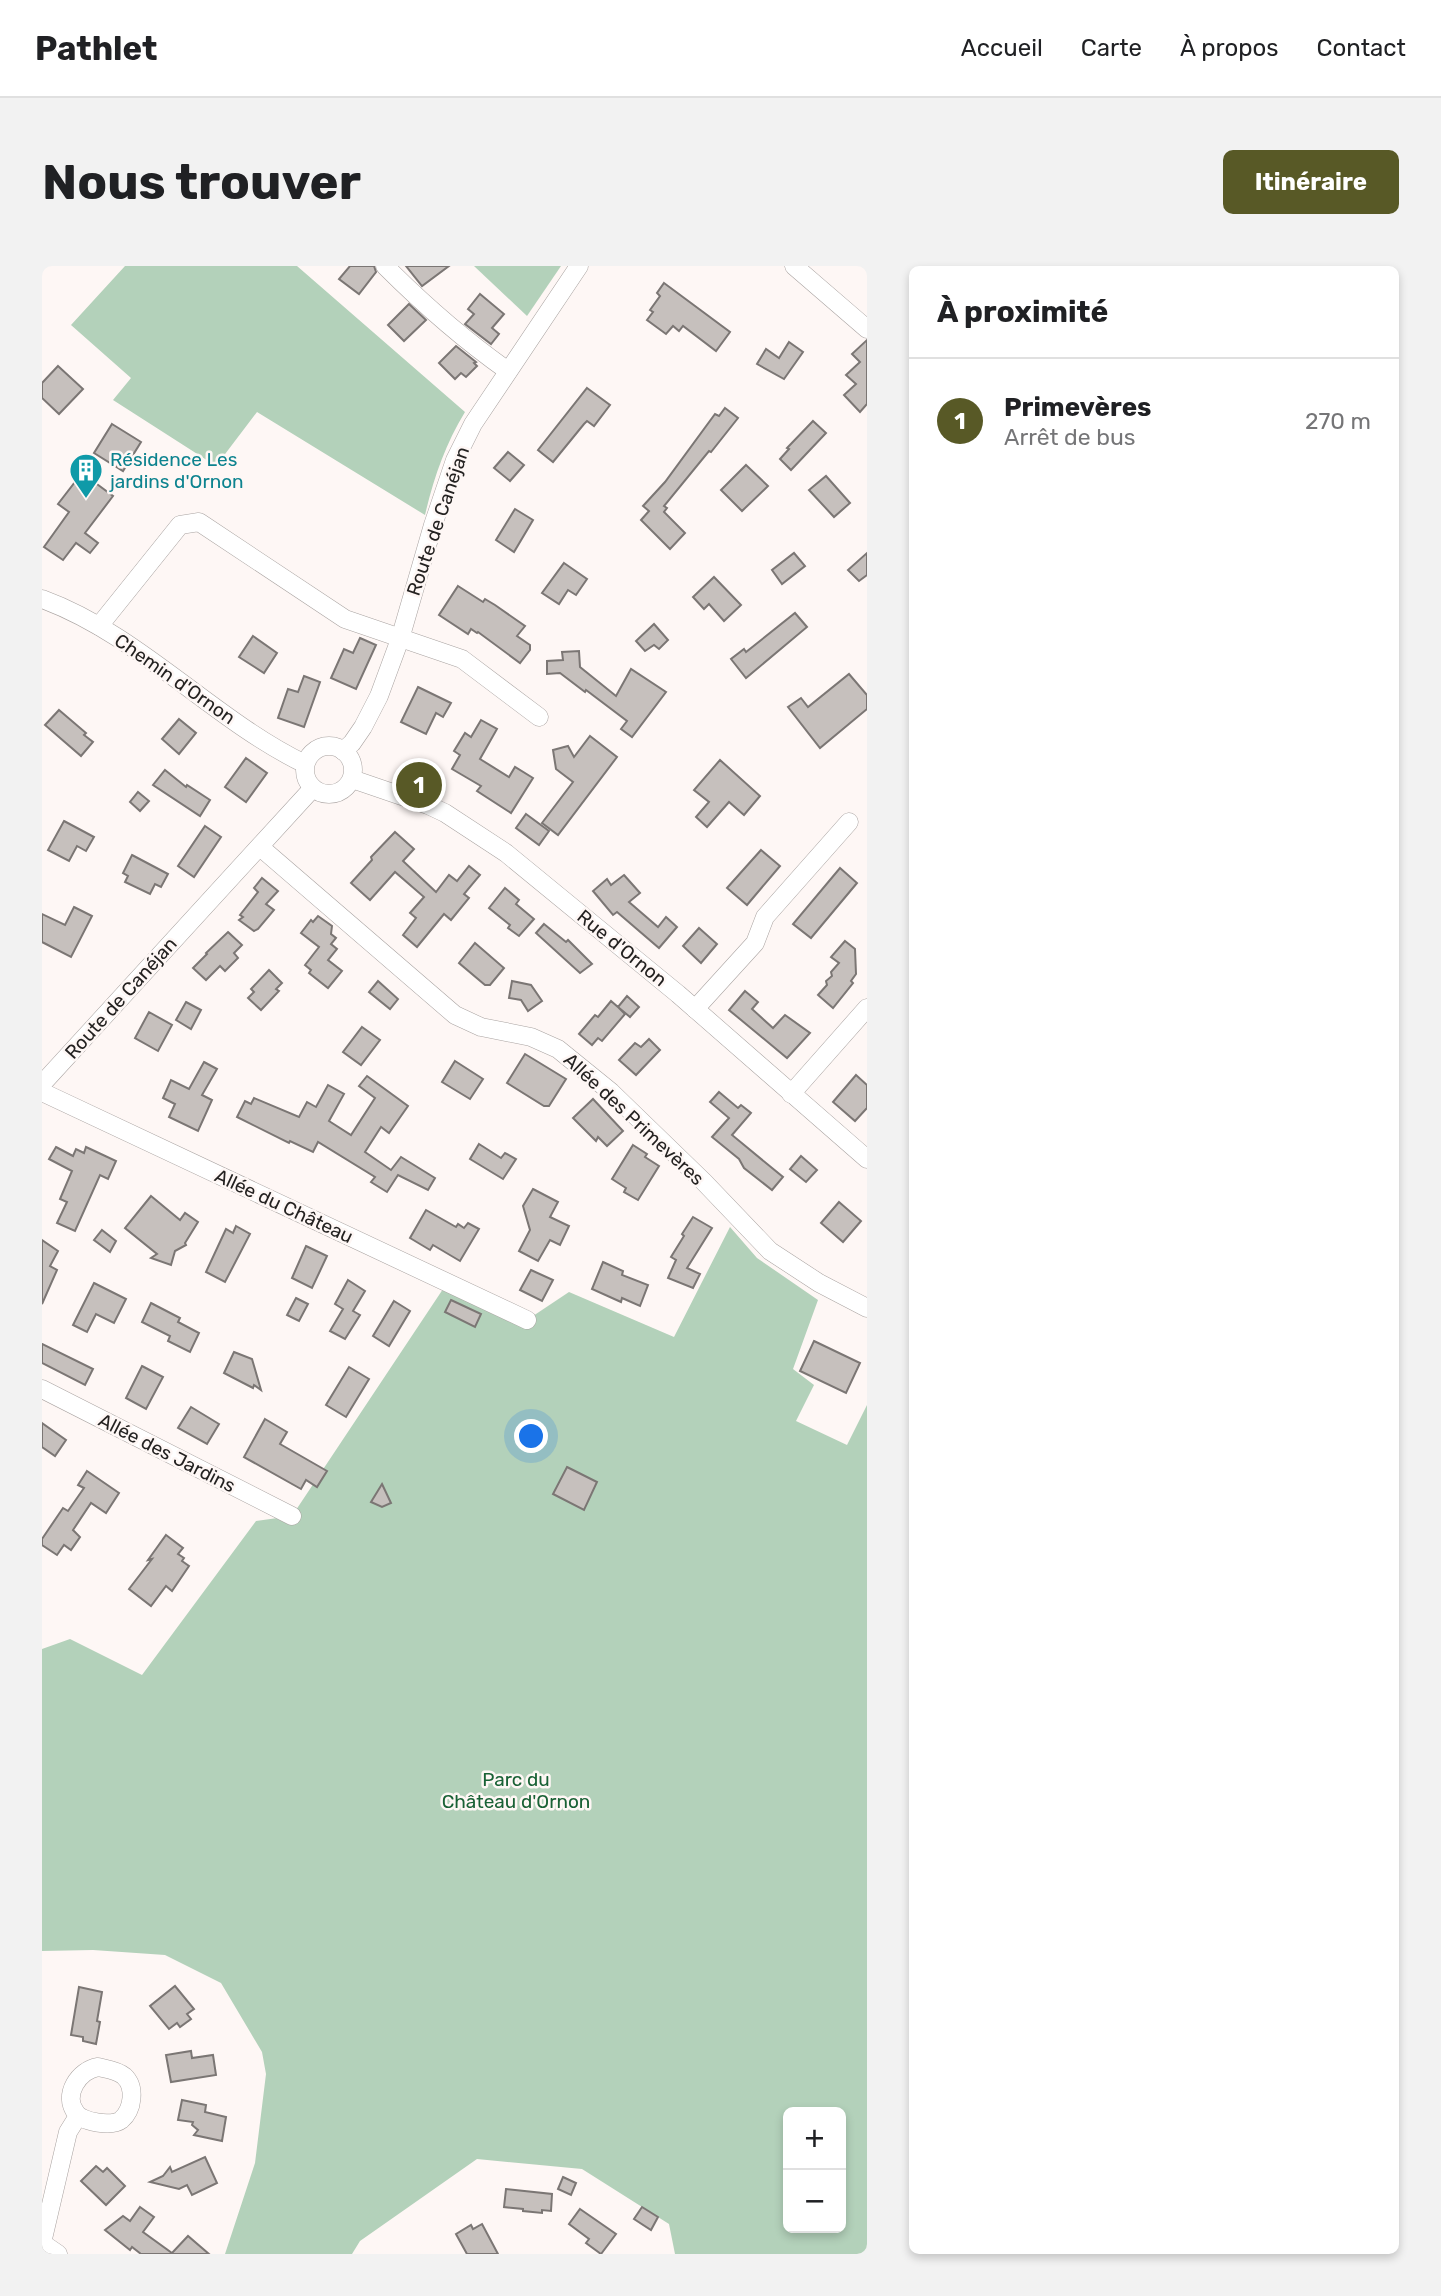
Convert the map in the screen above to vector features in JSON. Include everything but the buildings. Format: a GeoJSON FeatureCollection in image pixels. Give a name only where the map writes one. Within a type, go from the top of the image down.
{"type":"FeatureCollection","features":[{"type":"Feature","properties":{"kind":"street"},"geometry":{"type":"LineString","coordinates":[[385,266],[407,289],[508,371]]}},
{"type":"Feature","properties":{"kind":"street","name":"Route de Canéjan"},"geometry":{"type":"LineString","coordinates":[[343,751],[363,727],[379,696],[400,639],[455,460],[473,424],[579,266]]}},
{"type":"Feature","properties":{"kind":"street"},"geometry":{"type":"LineString","coordinates":[[794,266],[867,329]]}},
{"type":"Feature","properties":{"kind":"street"},"geometry":{"type":"LineString","coordinates":[[99,626],[180,525],[199,523],[345,619],[462,659],[539,717]]}},
{"type":"Feature","properties":{"kind":"street","name":"Chemin d'Ornon"},"geometry":{"type":"LineString","coordinates":[[42,599],[99,626],[268,744],[305,764]]}},
{"type":"Feature","properties":{"kind":"street"},"geometry":{"type":"LineString","coordinates":[[321,747],[336,747],[343,751],[351,760],[352,779],[342,791],[334,794],[327,795],[312,789],[305,777],[305,764],[309,757],[321,747]]}},
{"type":"Feature","properties":{"kind":"street","name":"Rue d'Ornon"},"geometry":{"type":"LineString","coordinates":[[352,779],[428,805],[506,853],[695,1009],[867,1159]]}},
{"type":"Feature","properties":{"kind":"street","name":"Route de Canéjan"},"geometry":{"type":"LineString","coordinates":[[42,1084],[312,789]]}},
{"type":"Feature","properties":{"kind":"street"},"geometry":{"type":"LineString","coordinates":[[695,1009],[755,943],[765,916],[849,822]]}},
{"type":"Feature","properties":{"kind":"street","name":"Allée des Primevères"},"geometry":{"type":"LineString","coordinates":[[260,847],[455,1014],[481,1027],[543,1041],[590,1073],[704,1182],[770,1251],[818,1283],[867,1308]]}},
{"type":"Feature","properties":{"kind":"street"},"geometry":{"type":"LineString","coordinates":[[791,1094],[867,1008]]}},
{"type":"Feature","properties":{"kind":"street","name":"Allée du Château"},"geometry":{"type":"LineString","coordinates":[[42,1092],[527,1320]]}},
{"type":"Feature","properties":{"kind":"street","name":"Allée des Jardins"},"geometry":{"type":"LineString","coordinates":[[42,1389],[292,1516]]}},
{"type":"Feature","properties":{"kind":"street"},"geometry":{"type":"LineString","coordinates":[[58,2254],[42,2243],[68,2132],[78,2116]]}},
{"type":"Feature","properties":{"kind":"green space"},"geometry":{"type":"Polygon","coordinates":[[[125,266],[297,266],[465,412],[441,462],[425,515],[257,412],[216,466],[113,400],[131,378],[71,325],[125,266]]]}},
{"type":"Feature","properties":{"kind":"green space"},"geometry":{"type":"Polygon","coordinates":[[[474,266],[561,266],[527,316],[474,266]]]}},
{"type":"Feature","properties":{"kind":"green space","name":"Parc du Château d'Ornon"},"geometry":{"type":"Polygon","coordinates":[[[730,1227],[757,1258],[818,1300],[793,1369],[814,1385],[796,1421],[847,1445],[867,1405],[867,2254],[675,2254],[669,2224],[582,2169],[477,2159],[360,2241],[352,2254],[225,2254],[255,2163],[266,2074],[262,2052],[221,1983],[165,1955],[93,1950],[42,1951],[42,1649],[70,1639],[142,1675],[256,1521],[292,1516],[447,1283],[527,1320],[569,1292],[674,1337],[730,1227]]]}},
{"type":"Feature","properties":{"kind":"place","name":"Résidence Les jardins d'Ornon"},"geometry":{"type":"Point","coordinates":[86,500]}},
{"type":"Feature","properties":{"kind":"place","name":"Primevères"},"geometry":{"type":"Point","coordinates":[419,785]}}]}
